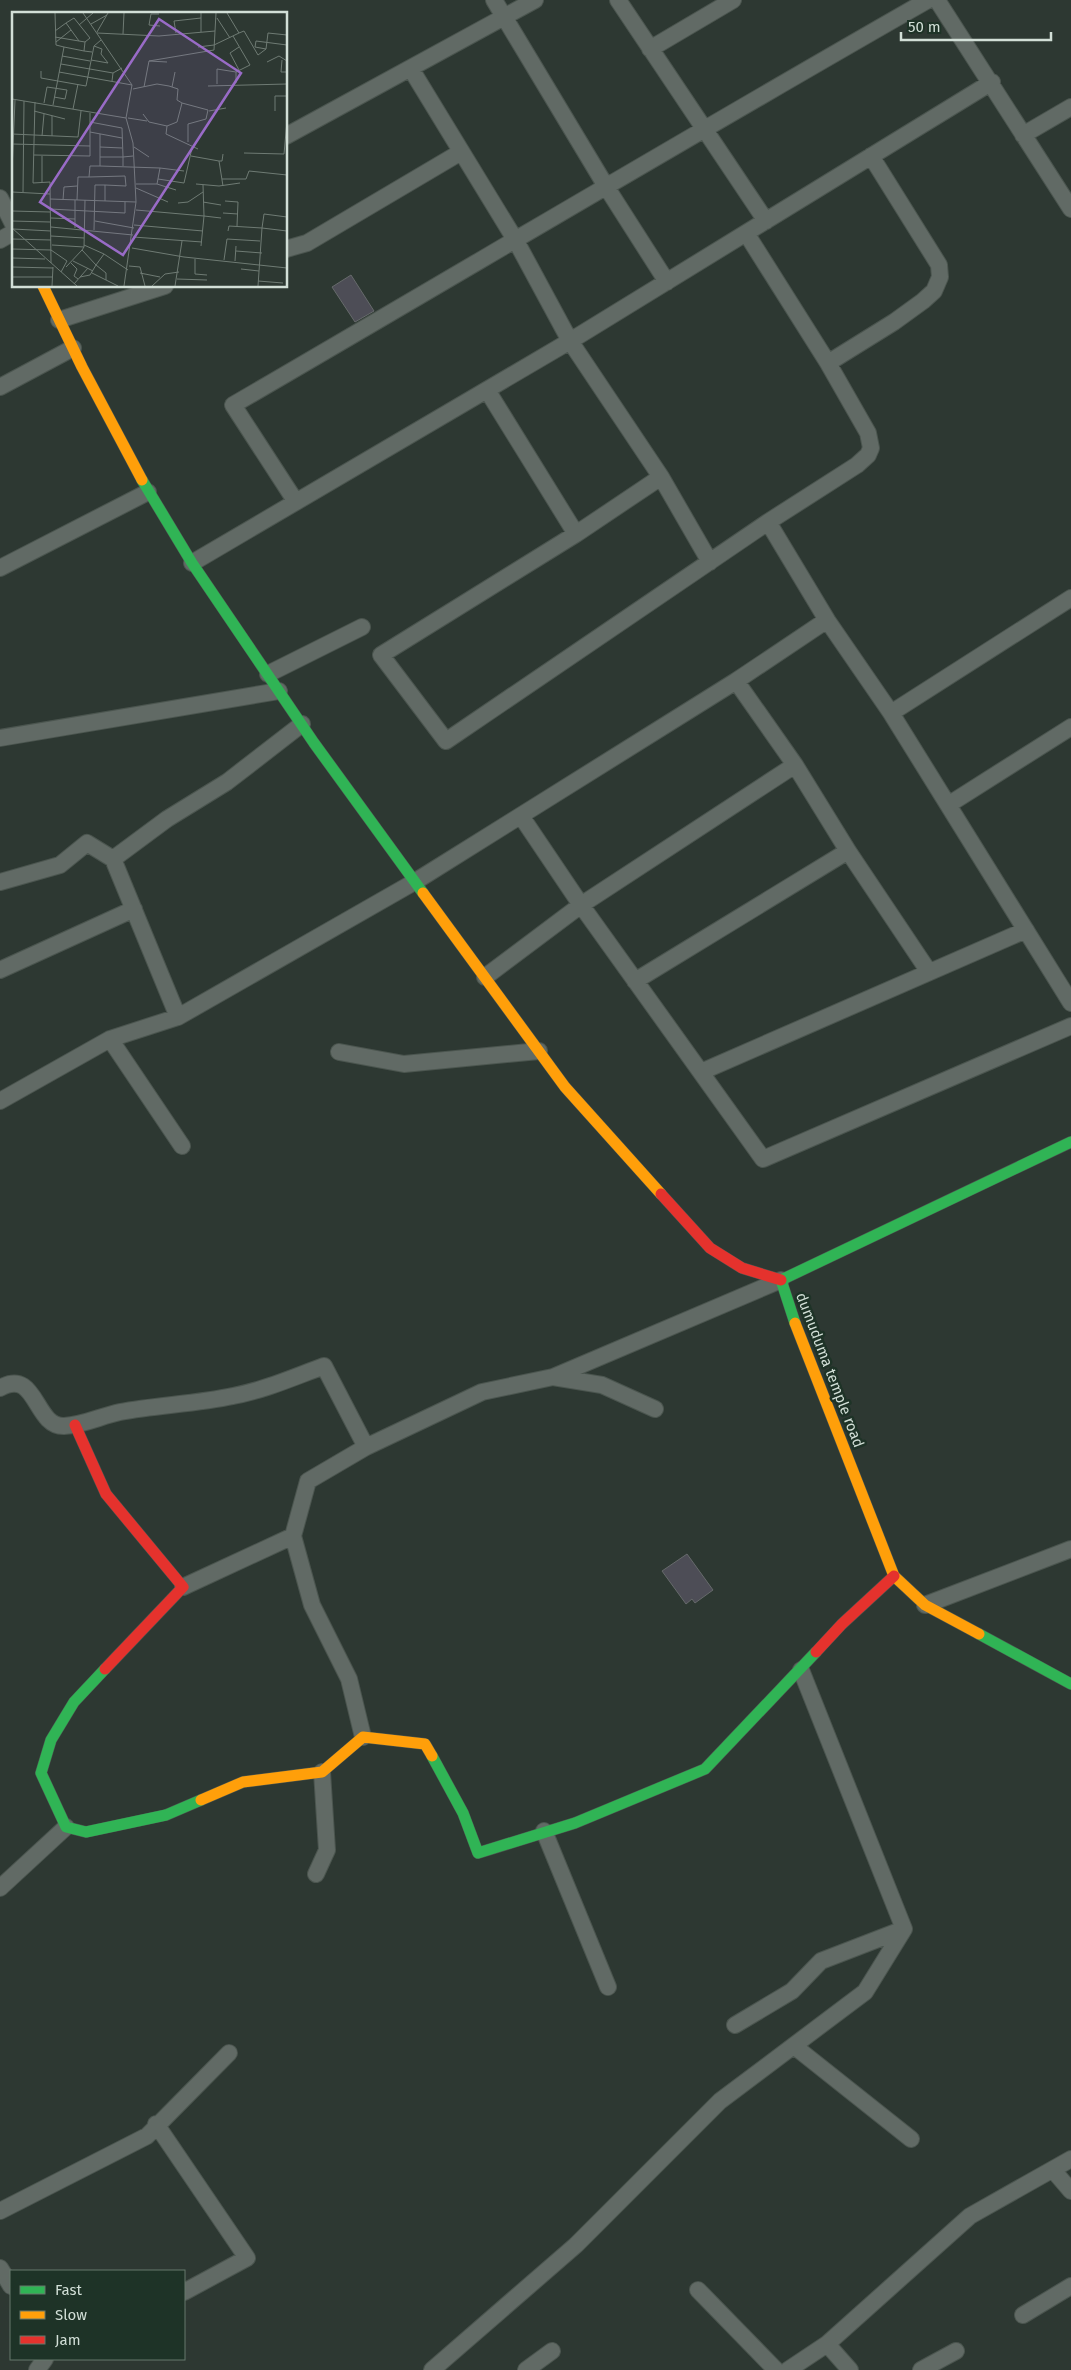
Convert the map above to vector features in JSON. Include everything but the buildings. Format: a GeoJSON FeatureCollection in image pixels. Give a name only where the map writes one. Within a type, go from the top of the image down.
{"type":"FeatureCollection","features":[{"type":"Feature","properties":{"kind":"street"},"geometry":{"type":"LineString","coordinates":[[494,0],[607,188],[668,282]]}},
{"type":"Feature","properties":{"kind":"street"},"geometry":{"type":"LineString","coordinates":[[288,135],[535,0]]}},
{"type":"Feature","properties":{"kind":"street"},"geometry":{"type":"LineString","coordinates":[[618,0],[766,221]]}},
{"type":"Feature","properties":{"kind":"street"},"geometry":{"type":"LineString","coordinates":[[650,49],[733,0]]}},
{"type":"Feature","properties":{"kind":"street"},"geometry":{"type":"LineString","coordinates":[[296,502],[233,405],[607,188],[703,129],[928,0]]}},
{"type":"Feature","properties":{"kind":"street"},"geometry":{"type":"LineString","coordinates":[[937,0],[992,82],[1023,135],[1071,209]]}},
{"type":"Feature","properties":{"kind":"street"},"geometry":{"type":"LineString","coordinates":[[411,69],[516,241],[570,342],[661,477],[710,562]]}},
{"type":"Feature","properties":{"kind":"street"},"geometry":{"type":"LineString","coordinates":[[192,563],[570,342],[992,82]]}},
{"type":"Feature","properties":{"kind":"street"},"geometry":{"type":"LineString","coordinates":[[1023,135],[1071,107]]}},
{"type":"Feature","properties":{"kind":"street"},"geometry":{"type":"LineString","coordinates":[[288,248],[307,243],[461,152]]}},
{"type":"Feature","properties":{"kind":"street"},"geometry":{"type":"LineString","coordinates":[[828,363],[908,313],[934,291],[940,277],[939,265],[871,156]]}},
{"type":"Feature","properties":{"kind":"street"},"geometry":{"type":"LineString","coordinates":[[0,198],[12,222]]}},
{"type":"Feature","properties":{"kind":"street"},"geometry":{"type":"LineString","coordinates":[[0,240],[12,233]]}},
{"type":"Feature","properties":{"kind":"street"},"geometry":{"type":"LineString","coordinates":[[661,477],[576,534],[380,655],[446,741],[868,456],[871,448],[868,433],[828,363],[746,234]]}},
{"type":"Feature","properties":{"kind":"street"},"geometry":{"type":"LineString","coordinates":[[44,288],[148,492],[192,563],[302,724],[565,1087],[710,1248],[742,1268],[781,1280]]}},
{"type":"Feature","properties":{"kind":"street"},"geometry":{"type":"LineString","coordinates":[[59,320],[159,288]]}},
{"type":"Feature","properties":{"kind":"street"},"geometry":{"type":"LineString","coordinates":[[0,387],[73,348]]}},
{"type":"Feature","properties":{"kind":"street"},"geometry":{"type":"LineString","coordinates":[[487,390],[576,534]]}},
{"type":"Feature","properties":{"kind":"street"},"geometry":{"type":"LineString","coordinates":[[0,568],[148,492]]}},
{"type":"Feature","properties":{"kind":"street"},"geometry":{"type":"LineString","coordinates":[[768,522],[827,620],[891,713],[1071,1003]]}},
{"type":"Feature","properties":{"kind":"street"},"geometry":{"type":"LineString","coordinates":[[891,713],[1071,598]]}},
{"type":"Feature","properties":{"kind":"street"},"geometry":{"type":"LineString","coordinates":[[0,1101],[110,1039],[178,1017],[416,881],[736,681],[827,620]]}},
{"type":"Feature","properties":{"kind":"street"},"geometry":{"type":"LineString","coordinates":[[268,674],[362,627]]}},
{"type":"Feature","properties":{"kind":"street"},"geometry":{"type":"LineString","coordinates":[[736,681],[795,765],[848,851],[929,972]]}},
{"type":"Feature","properties":{"kind":"street"},"geometry":{"type":"LineString","coordinates":[[0,738],[279,690]]}},
{"type":"Feature","properties":{"kind":"street"},"geometry":{"type":"LineString","coordinates":[[113,859],[167,819],[227,782],[302,724]]}},
{"type":"Feature","properties":{"kind":"street"},"geometry":{"type":"LineString","coordinates":[[948,805],[1071,727]]}},
{"type":"Feature","properties":{"kind":"street"},"geometry":{"type":"LineString","coordinates":[[485,977],[581,905],[795,765]]}},
{"type":"Feature","properties":{"kind":"street"},"geometry":{"type":"LineString","coordinates":[[521,816],[581,905],[763,1159],[1071,1026]]}},
{"type":"Feature","properties":{"kind":"street"},"geometry":{"type":"LineString","coordinates":[[0,882],[60,865],[87,843],[113,859],[178,1017]]}},
{"type":"Feature","properties":{"kind":"street"},"geometry":{"type":"LineString","coordinates":[[635,981],[848,851]]}},
{"type":"Feature","properties":{"kind":"street"},"geometry":{"type":"LineString","coordinates":[[0,970],[134,909]]}},
{"type":"Feature","properties":{"kind":"street"},"geometry":{"type":"LineString","coordinates":[[701,1072],[1026,930]]}},
{"type":"Feature","properties":{"kind":"street"},"geometry":{"type":"LineString","coordinates":[[110,1039],[182,1146]]}},
{"type":"Feature","properties":{"kind":"street"},"geometry":{"type":"LineString","coordinates":[[339,1052],[404,1064],[539,1051]]}},
{"type":"Feature","properties":{"kind":"street","name":"dumuduma temple road"},"geometry":{"type":"LineString","coordinates":[[1071,1142],[781,1280],[801,1343],[894,1576],[924,1605],[1071,1684]]}},
{"type":"Feature","properties":{"kind":"street"},"geometry":{"type":"LineString","coordinates":[[362,1738],[349,1679],[312,1606],[293,1536],[308,1481],[366,1447],[482,1392],[553,1377],[781,1280]]}},
{"type":"Feature","properties":{"kind":"street"},"geometry":{"type":"LineString","coordinates":[[1,1385],[14,1384],[29,1390],[45,1416],[59,1426],[75,1425],[119,1412],[233,1396],[272,1386],[324,1366],[366,1447]]}},
{"type":"Feature","properties":{"kind":"street"},"geometry":{"type":"LineString","coordinates":[[553,1377],[602,1385],[655,1409]]}},
{"type":"Feature","properties":{"kind":"street"},"geometry":{"type":"LineString","coordinates":[[75,1425],[106,1494],[183,1587]]}},
{"type":"Feature","properties":{"kind":"street"},"geometry":{"type":"LineString","coordinates":[[66,1827],[41,1773],[51,1740],[74,1702],[183,1587],[293,1536]]}},
{"type":"Feature","properties":{"kind":"street"},"geometry":{"type":"LineString","coordinates":[[924,1605],[1071,1549]]}},
{"type":"Feature","properties":{"kind":"street"},"geometry":{"type":"LineString","coordinates":[[66,1827],[86,1832],[166,1815],[243,1782],[322,1772],[362,1738],[425,1744],[463,1813],[478,1852],[575,1823],[705,1769],[801,1670],[842,1624],[894,1576]]}},
{"type":"Feature","properties":{"kind":"street"},"geometry":{"type":"LineString","coordinates":[[801,1670],[904,1930]]}},
{"type":"Feature","properties":{"kind":"street"},"geometry":{"type":"LineString","coordinates":[[316,1874],[327,1850],[322,1772]]}},
{"type":"Feature","properties":{"kind":"street"},"geometry":{"type":"LineString","coordinates":[[0,1888],[66,1827]]}},
{"type":"Feature","properties":{"kind":"street"},"geometry":{"type":"LineString","coordinates":[[544,1831],[608,1988]]}},
{"type":"Feature","properties":{"kind":"street"},"geometry":{"type":"LineString","coordinates":[[735,2025],[792,1992],[821,1961],[904,1930]]}},
{"type":"Feature","properties":{"kind":"street"},"geometry":{"type":"LineString","coordinates":[[432,2370],[576,2246],[720,2102],[864,1992],[904,1930]]}},
{"type":"Feature","properties":{"kind":"street"},"geometry":{"type":"LineString","coordinates":[[794,2046],[911,2140]]}},
{"type":"Feature","properties":{"kind":"street"},"geometry":{"type":"LineString","coordinates":[[0,2211],[147,2136],[156,2124],[229,2053]]}},
{"type":"Feature","properties":{"kind":"street"},"geometry":{"type":"LineString","coordinates":[[156,2124],[247,2258],[185,2291]]}},
{"type":"Feature","properties":{"kind":"street"},"geometry":{"type":"LineString","coordinates":[[788,2370],[827,2344],[970,2216],[1071,2159]]}},
{"type":"Feature","properties":{"kind":"street"},"geometry":{"type":"LineString","coordinates":[[1052,2170],[1071,2191]]}},
{"type":"Feature","properties":{"kind":"street"},"geometry":{"type":"LineString","coordinates":[[0,2268],[10,2284]]}},
{"type":"Feature","properties":{"kind":"street"},"geometry":{"type":"LineString","coordinates":[[1023,2315],[1071,2286]]}},
{"type":"Feature","properties":{"kind":"street"},"geometry":{"type":"LineString","coordinates":[[698,2290],[776,2370]]}},
{"type":"Feature","properties":{"kind":"street"},"geometry":{"type":"LineString","coordinates":[[827,2344],[850,2370]]}},
{"type":"Feature","properties":{"kind":"street"},"geometry":{"type":"LineString","coordinates":[[921,2370],[956,2350]]}},
{"type":"Feature","properties":{"kind":"street"},"geometry":{"type":"LineString","coordinates":[[526,2370],[552,2351]]}},
{"type":"Feature","properties":{"kind":"traffic: fast"},"geometry":{"type":"LineString","coordinates":[[142,480],[192,563],[314,743],[423,893]]}},
{"type":"Feature","properties":{"kind":"traffic: fast"},"geometry":{"type":"LineString","coordinates":[[795,1323],[781,1280],[1071,1142]]}},
{"type":"Feature","properties":{"kind":"traffic: fast"},"geometry":{"type":"LineString","coordinates":[[979,1634],[1071,1684]]}},
{"type":"Feature","properties":{"kind":"traffic: fast"},"geometry":{"type":"LineString","coordinates":[[432,1756],[463,1813],[478,1853],[575,1823],[705,1769],[816,1652]]}},
{"type":"Feature","properties":{"kind":"traffic: fast"},"geometry":{"type":"LineString","coordinates":[[105,1669],[74,1702],[51,1740],[41,1773],[66,1827],[86,1832],[166,1815],[201,1800]]}},
{"type":"Feature","properties":{"kind":"traffic: slow"},"geometry":{"type":"LineString","coordinates":[[44,288],[82,367],[142,480]]}},
{"type":"Feature","properties":{"kind":"traffic: slow"},"geometry":{"type":"LineString","coordinates":[[423,893],[565,1087],[661,1194]]}},
{"type":"Feature","properties":{"kind":"traffic: slow"},"geometry":{"type":"LineString","coordinates":[[795,1323],[894,1576],[925,1605],[979,1634]]}},
{"type":"Feature","properties":{"kind":"traffic: slow"},"geometry":{"type":"LineString","coordinates":[[201,1800],[243,1782],[322,1772],[363,1737],[425,1744],[432,1756]]}},
{"type":"Feature","properties":{"kind":"traffic: jam"},"geometry":{"type":"LineString","coordinates":[[661,1194],[710,1248],[742,1268],[781,1280]]}},
{"type":"Feature","properties":{"kind":"traffic: jam"},"geometry":{"type":"LineString","coordinates":[[75,1425],[106,1494],[183,1587],[105,1669]]}},
{"type":"Feature","properties":{"kind":"traffic: jam"},"geometry":{"type":"LineString","coordinates":[[816,1652],[842,1624],[894,1576]]}}]}
